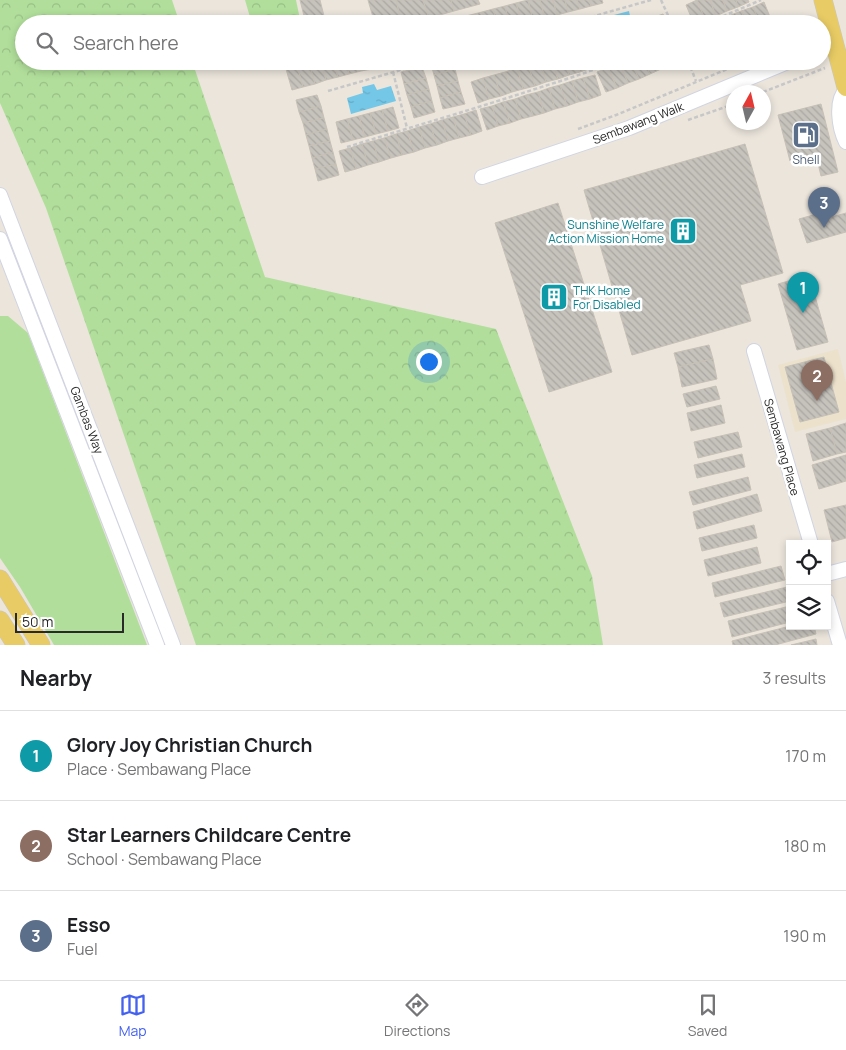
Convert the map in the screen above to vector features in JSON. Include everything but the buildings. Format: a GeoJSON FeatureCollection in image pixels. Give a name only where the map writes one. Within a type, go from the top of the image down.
{"type":"FeatureCollection","features":[{"type":"Feature","properties":{"kind":"main road"},"geometry":{"type":"LineString","coordinates":[[824,2],[825,15]]}},
{"type":"Feature","properties":{"kind":"main road"},"geometry":{"type":"LineString","coordinates":[[831,53],[846,88]]}},
{"type":"Feature","properties":{"kind":"main road"},"geometry":{"type":"LineString","coordinates":[[0,579],[41,645]]}},
{"type":"Feature","properties":{"kind":"main road"},"geometry":{"type":"LineString","coordinates":[[0,620],[16,645]]}},
{"type":"Feature","properties":{"kind":"street","name":"Sembawang Walk"},"geometry":{"type":"LineString","coordinates":[[482,176],[629,128],[768,70]]}},
{"type":"Feature","properties":{"kind":"street"},"geometry":{"type":"LineString","coordinates":[[846,88],[840,100],[839,116],[846,142]]}},
{"type":"Feature","properties":{"kind":"street","name":"Gambas Way"},"geometry":{"type":"LineString","coordinates":[[0,195],[173,645]]}},
{"type":"Feature","properties":{"kind":"street","name":"Gambas Way"},"geometry":{"type":"LineString","coordinates":[[0,239],[157,645]]}},
{"type":"Feature","properties":{"kind":"street","name":"Sembawang Place"},"geometry":{"type":"LineString","coordinates":[[754,351],[810,540]]}},
{"type":"Feature","properties":{"kind":"street"},"geometry":{"type":"LineString","coordinates":[[831,573],[846,569]]}},
{"type":"Feature","properties":{"kind":"street"},"geometry":{"type":"LineString","coordinates":[[831,615],[840,645]]}},
{"type":"Feature","properties":{"kind":"path"},"geometry":{"type":"LineString","coordinates":[[598,15],[651,0]]}},
{"type":"Feature","properties":{"kind":"path"},"geometry":{"type":"LineString","coordinates":[[661,0],[668,15]]}},
{"type":"Feature","properties":{"kind":"path"},"geometry":{"type":"LineString","coordinates":[[726,15],[761,0]]}},
{"type":"Feature","properties":{"kind":"path"},"geometry":{"type":"LineString","coordinates":[[328,91],[400,70]]}},
{"type":"Feature","properties":{"kind":"path"},"geometry":{"type":"LineString","coordinates":[[347,147],[593,70]]}},
{"type":"Feature","properties":{"kind":"path"},"geometry":{"type":"LineString","coordinates":[[692,70],[696,81]]}},
{"type":"Feature","properties":{"kind":"path"},"geometry":{"type":"LineString","coordinates":[[570,132],[724,70]]}},
{"type":"Feature","properties":{"kind":"path"},"geometry":{"type":"LineString","coordinates":[[771,89],[821,70]]}},
{"type":"Feature","properties":{"kind":"path"},"geometry":{"type":"LineString","coordinates":[[393,72],[407,128]]}},
{"type":"Feature","properties":{"kind":"shaded area"},"geometry":{"type":"Polygon","coordinates":[[[838,349],[846,382],[846,419],[795,432],[778,365],[838,349]]]}},
{"type":"Feature","properties":{"kind":"green space"},"geometry":{"type":"Polygon","coordinates":[[[0,0],[172,0],[177,15],[15,15],[15,70],[195,70],[265,277],[496,329],[592,576],[603,645],[196,645],[46,208],[0,103],[0,0]]]}},
{"type":"Feature","properties":{"kind":"green space"},"geometry":{"type":"Polygon","coordinates":[[[245,0],[296,0],[299,15],[249,15],[245,0]]]}},
{"type":"Feature","properties":{"kind":"green space"},"geometry":{"type":"Polygon","coordinates":[[[0,316],[8,316],[28,333],[147,645],[54,645],[20,587],[0,558],[0,316]]]}},
{"type":"Feature","properties":{"kind":"water"},"geometry":{"type":"Polygon","coordinates":[[[629,11],[630,15],[614,15],[629,11]]]}},
{"type":"Feature","properties":{"kind":"water"},"geometry":{"type":"Polygon","coordinates":[[[374,84],[377,90],[391,86],[396,101],[351,114],[347,98],[363,93],[362,87],[374,84]]]}},
{"type":"Feature","properties":{"kind":"place","name":"Shell"},"geometry":{"type":"Point","coordinates":[806,135]}},
{"type":"Feature","properties":{"kind":"place","name":"Esso"},"geometry":{"type":"Point","coordinates":[824,228]}},
{"type":"Feature","properties":{"kind":"place","name":"Sunshine Welfare Action Mission Home"},"geometry":{"type":"Point","coordinates":[683,231]}},
{"type":"Feature","properties":{"kind":"place","name":"THK Home For Disabled"},"geometry":{"type":"Point","coordinates":[554,297]}},
{"type":"Feature","properties":{"kind":"place","name":"Glory Joy Christian Church"},"geometry":{"type":"Point","coordinates":[803,313]}},
{"type":"Feature","properties":{"kind":"place","name":"Star Learners Childcare Centre"},"geometry":{"type":"Point","coordinates":[817,401]}}]}
